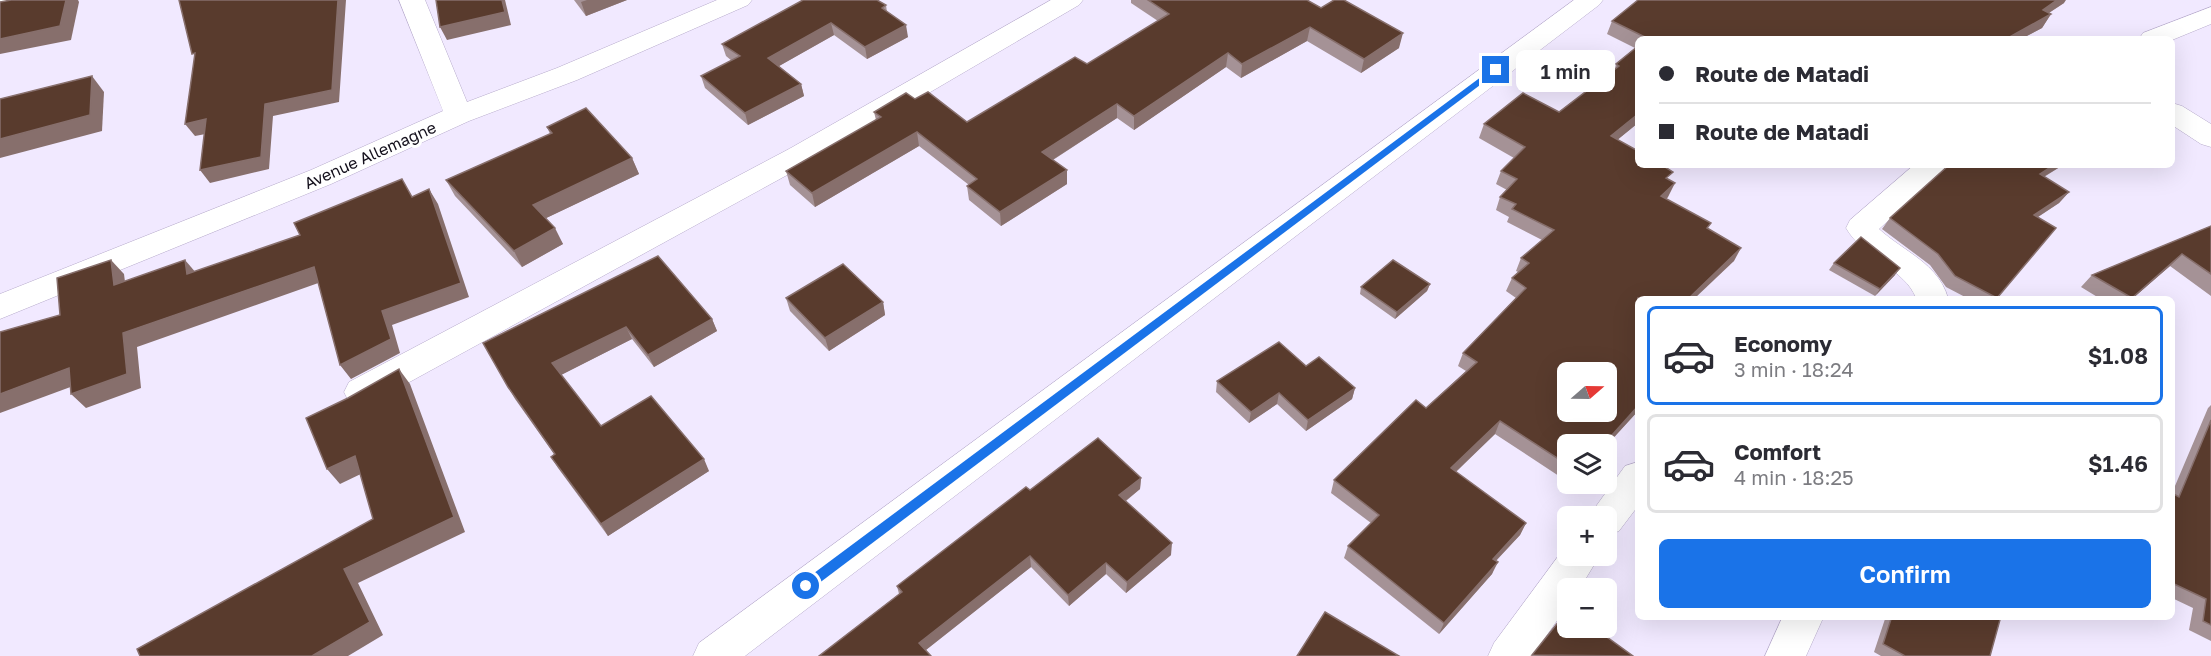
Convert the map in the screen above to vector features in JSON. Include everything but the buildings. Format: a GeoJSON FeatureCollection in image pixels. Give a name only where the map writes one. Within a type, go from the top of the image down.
{"type":"FeatureCollection","features":[{"type":"Feature","properties":{"kind":"main road"},"geometry":{"type":"LineString","coordinates":[[411,0],[459,115]]}},
{"type":"Feature","properties":{"kind":"main road","name":"Avenue Allemagne"},"geometry":{"type":"LineString","coordinates":[[0,308],[321,177],[459,115],[567,74],[739,0]]}},
{"type":"Feature","properties":{"kind":"main road"},"geometry":{"type":"LineString","coordinates":[[334,406],[799,156],[1070,0]]}},
{"type":"Feature","properties":{"kind":"main road"},"geometry":{"type":"LineString","coordinates":[[712,656],[1590,0]]}},
{"type":"Feature","properties":{"kind":"main road"},"geometry":{"type":"LineString","coordinates":[[2159,36],[2211,15]]}},
{"type":"Feature","properties":{"kind":"main road"},"geometry":{"type":"LineString","coordinates":[[2175,114],[2211,137]]}},
{"type":"Feature","properties":{"kind":"main road"},"geometry":{"type":"LineString","coordinates":[[1929,168],[1861,228],[1882,250],[1929,284],[1932,296]]}},
{"type":"Feature","properties":{"kind":"main road"},"geometry":{"type":"LineString","coordinates":[[1616,506],[1635,481]]}},
{"type":"Feature","properties":{"kind":"main road"},"geometry":{"type":"LineString","coordinates":[[1508,656],[1573,566]]}},
{"type":"Feature","properties":{"kind":"main road"},"geometry":{"type":"LineString","coordinates":[[1785,656],[1802,620]]}},
{"type":"Feature","properties":{"kind":"route"},"geometry":{"type":"LineString","coordinates":[[806,586],[1496,70]]}}]}
